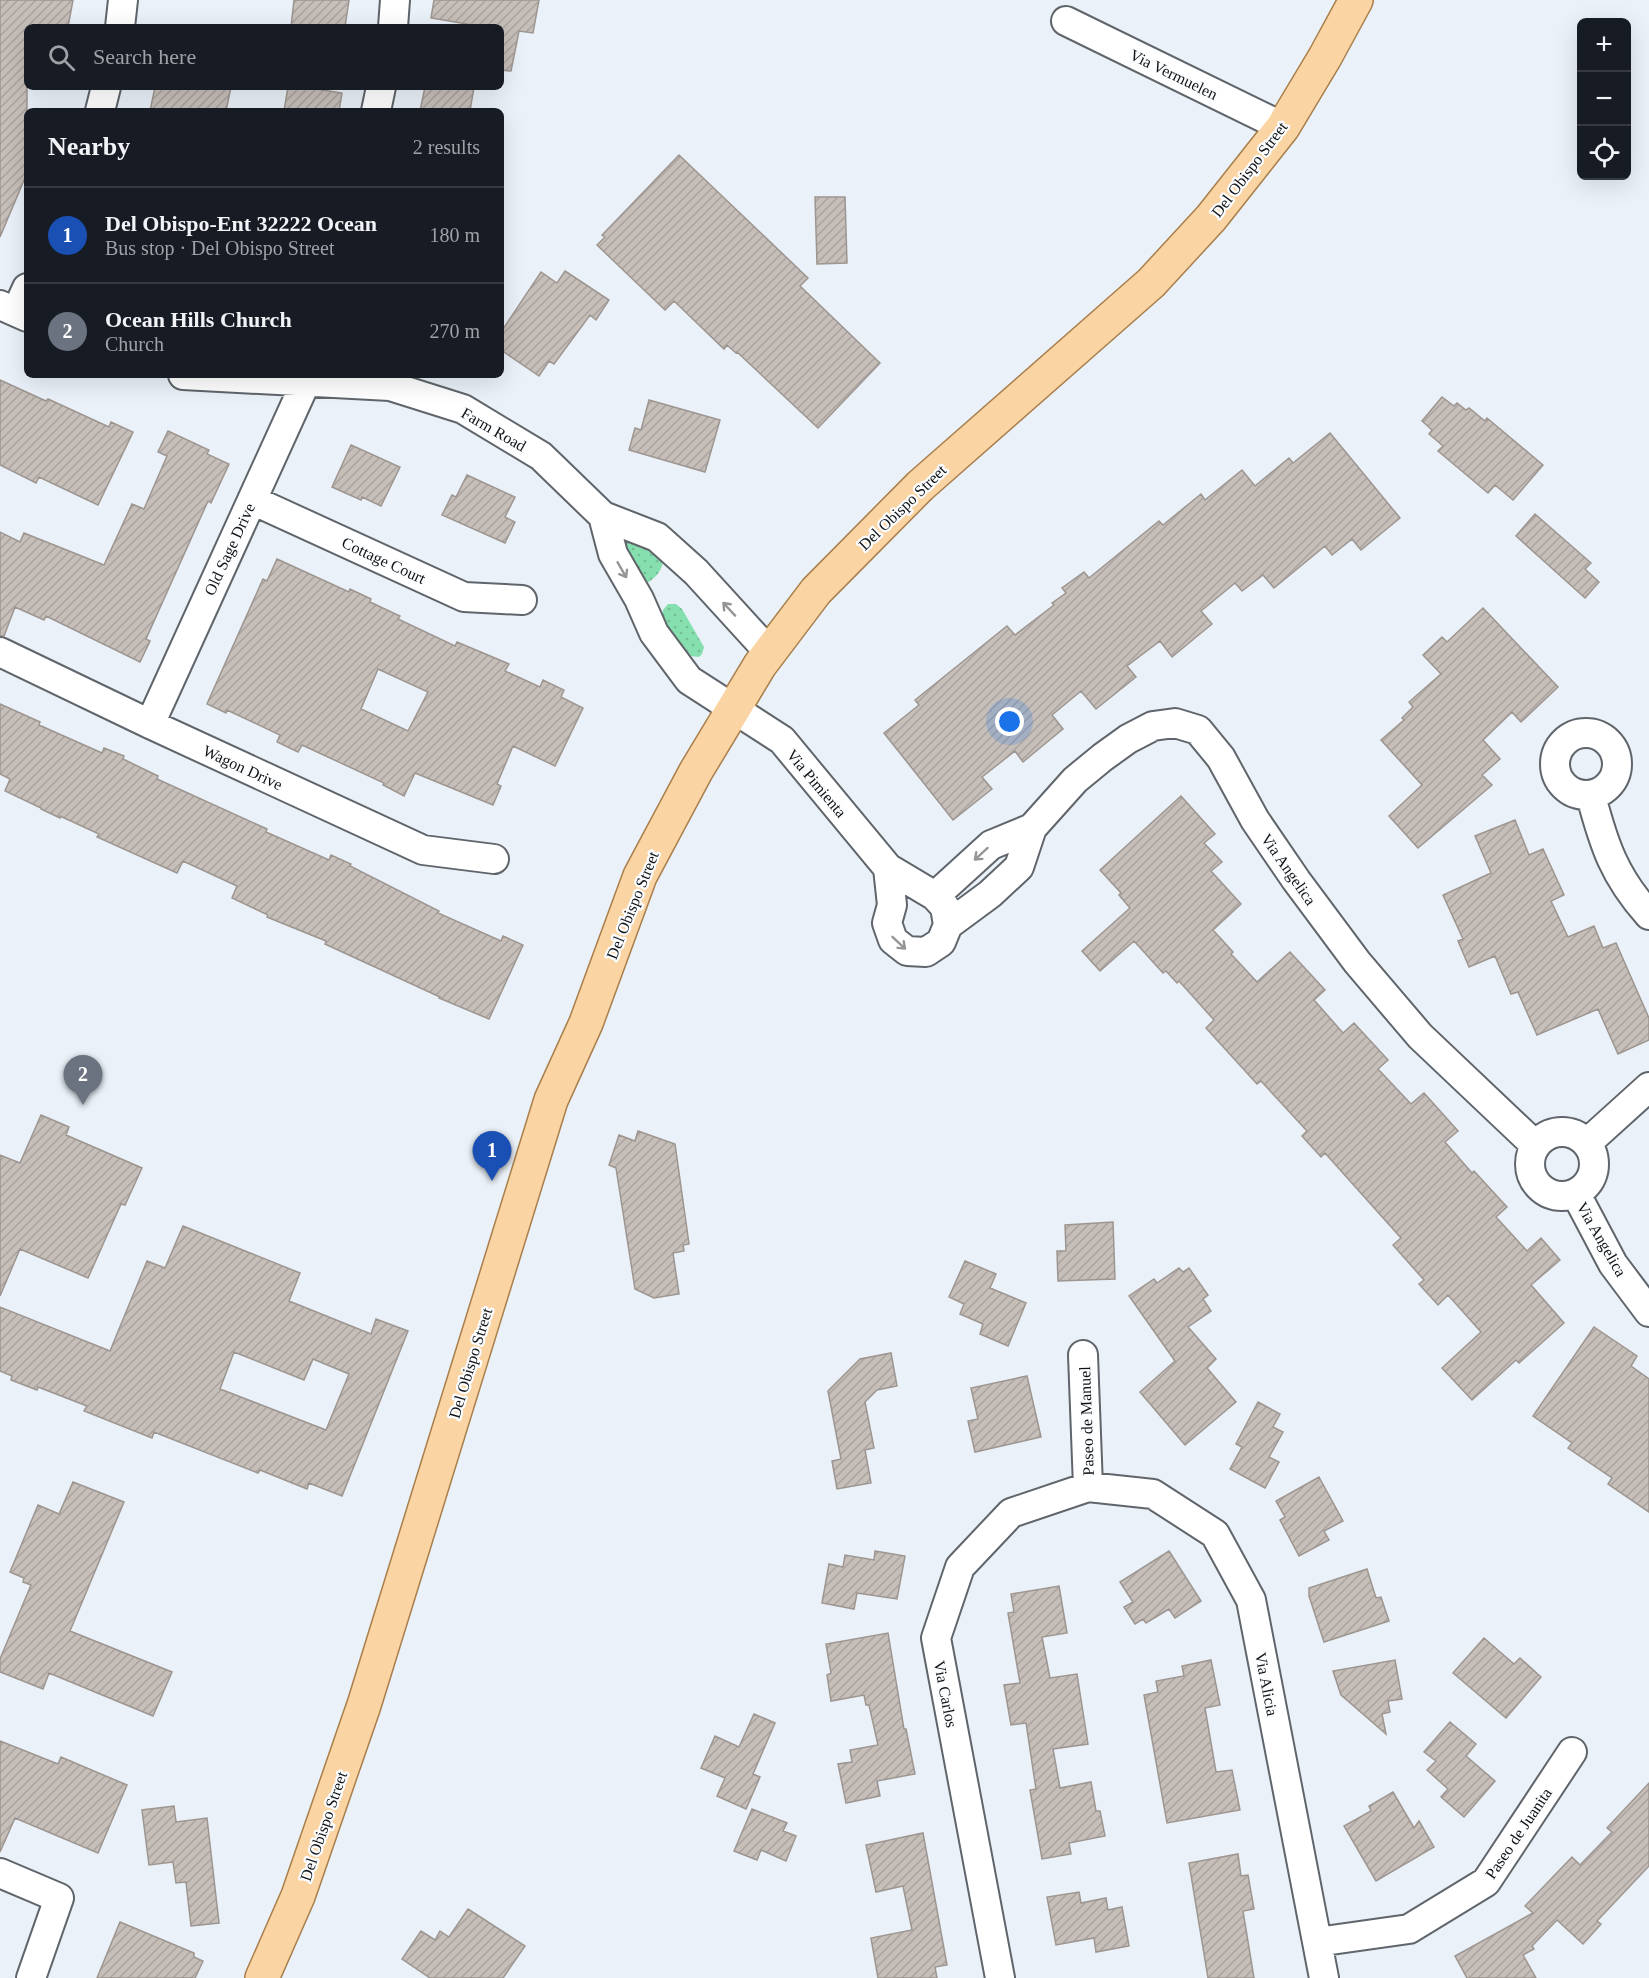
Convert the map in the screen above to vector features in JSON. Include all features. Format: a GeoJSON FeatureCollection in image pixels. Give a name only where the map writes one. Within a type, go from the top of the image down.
{"type":"FeatureCollection","features":[{"type":"Feature","properties":{"kind":"main road","name":"Del Obispo Street"},"geometry":{"type":"LineString","coordinates":[[262,1978],[298,1896],[364,1705],[551,1100],[586,1023],[640,876],[696,771],[769,652],[816,591],[920,486],[1151,283],[1211,218],[1282,127],[1325,57],[1356,0]]}},
{"type":"Feature","properties":{"kind":"street"},"geometry":{"type":"LineString","coordinates":[[120,24],[123,0]]}},
{"type":"Feature","properties":{"kind":"street"},"geometry":{"type":"LineString","coordinates":[[393,24],[395,0]]}},
{"type":"Feature","properties":{"kind":"street","name":"Via Vermuelen"},"geometry":{"type":"LineString","coordinates":[[1066,21],[1282,127]]}},
{"type":"Feature","properties":{"kind":"street"},"geometry":{"type":"LineString","coordinates":[[101,108],[105,90]]}},
{"type":"Feature","properties":{"kind":"street"},"geometry":{"type":"LineString","coordinates":[[377,108],[380,90]]}},
{"type":"Feature","properties":{"kind":"street","name":"Farm Road"},"geometry":{"type":"LineString","coordinates":[[308,378],[390,386],[463,409],[541,456],[603,516],[657,537],[696,572],[769,652]]}},
{"type":"Feature","properties":{"kind":"street","name":"Old Sage Drive"},"geometry":{"type":"LineString","coordinates":[[150,724],[308,378]]}},
{"type":"Feature","properties":{"kind":"street","name":"Cottage Court"},"geometry":{"type":"LineString","coordinates":[[252,500],[464,597],[522,600]]}},
{"type":"Feature","properties":{"kind":"street"},"geometry":{"type":"LineString","coordinates":[[603,516],[613,554],[639,599],[654,633],[689,680],[734,711]]}},
{"type":"Feature","properties":{"kind":"street","name":"Wagon Drive"},"geometry":{"type":"LineString","coordinates":[[0,652],[423,850],[494,859]]}},
{"type":"Feature","properties":{"kind":"street","name":"Via Pimienta"},"geometry":{"type":"LineString","coordinates":[[734,711],[782,740],[888,868],[935,896]]}},
{"type":"Feature","properties":{"kind":"street","name":"Via Angelica"},"geometry":{"type":"LineString","coordinates":[[948,925],[990,894],[1019,867],[1032,828],[1075,780],[1128,739],[1153,726],[1175,723],[1198,730],[1221,758],[1255,820],[1296,880],[1357,962],[1420,1036],[1535,1145],[1529,1166],[1537,1186],[1555,1196],[1576,1194],[1591,1181],[1595,1161],[1587,1143]]}},
{"type":"Feature","properties":{"kind":"street"},"geometry":{"type":"LineString","coordinates":[[1591,795],[1601,834],[1614,867],[1649,915]]}},
{"type":"Feature","properties":{"kind":"street","name":"Via Angelica"},"geometry":{"type":"LineString","coordinates":[[935,896],[991,845],[1032,828]]}},
{"type":"Feature","properties":{"kind":"street"},"geometry":{"type":"LineString","coordinates":[[888,868],[892,905],[887,923],[893,940],[908,951],[926,952],[941,942],[948,925],[945,907],[935,896]]}},
{"type":"Feature","properties":{"kind":"street"},"geometry":{"type":"LineString","coordinates":[[1535,1145],[1546,1136],[1560,1132],[1575,1134],[1587,1143],[1649,1087]]}},
{"type":"Feature","properties":{"kind":"street","name":"Via Angelica"},"geometry":{"type":"LineString","coordinates":[[1576,1194],[1614,1264],[1649,1312]]}},
{"type":"Feature","properties":{"kind":"street","name":"Paseo de Manuel"},"geometry":{"type":"LineString","coordinates":[[1083,1355],[1088,1487]]}},
{"type":"Feature","properties":{"kind":"street","name":"Via Alicia"},"geometry":{"type":"LineString","coordinates":[[1088,1487],[1153,1494],[1215,1534],[1251,1600],[1324,1978]]}},
{"type":"Feature","properties":{"kind":"street","name":"Via Carlos"},"geometry":{"type":"LineString","coordinates":[[1000,1978],[936,1638],[960,1567],[1011,1513],[1088,1487]]}},
{"type":"Feature","properties":{"kind":"street","name":"Paseo de Juanita"},"geometry":{"type":"LineString","coordinates":[[1317,1942],[1409,1929],[1486,1882],[1572,1752]]}},
{"type":"Feature","properties":{"kind":"street"},"geometry":{"type":"LineString","coordinates":[[0,1873],[59,1898],[31,1978]]}},
{"type":"Feature","properties":{"kind":"green space"},"geometry":{"type":"Polygon","coordinates":[[[634,537],[663,558],[662,567],[646,584],[623,544],[634,537]]]}},
{"type":"Feature","properties":{"kind":"green space"},"geometry":{"type":"Polygon","coordinates":[[[668,604],[676,604],[682,609],[704,647],[699,657],[691,656],[661,619],[663,610],[668,604]]]}},
{"type":"Feature","properties":{"kind":"building"},"geometry":{"type":"Polygon","coordinates":[[[0,0],[73,0],[69,24],[24,24],[24,90],[27,90],[27,108],[24,108],[24,180],[0,237],[0,0]]]}},
{"type":"Feature","properties":{"kind":"building"},"geometry":{"type":"Polygon","coordinates":[[[294,0],[349,0],[345,24],[291,24],[294,0]]]}},
{"type":"Feature","properties":{"kind":"building"},"geometry":{"type":"Polygon","coordinates":[[[434,0],[539,0],[533,33],[519,31],[511,71],[504,70],[504,24],[466,24],[431,18],[434,0]]]}},
{"type":"Feature","properties":{"kind":"building"},"geometry":{"type":"Polygon","coordinates":[[[154,90],[230,90],[227,108],[151,108],[154,90]]]}},
{"type":"Feature","properties":{"kind":"building"},"geometry":{"type":"Polygon","coordinates":[[[288,90],[323,90],[342,93],[340,108],[284,108],[288,90]]]}},
{"type":"Feature","properties":{"kind":"building"},"geometry":{"type":"Polygon","coordinates":[[[424,90],[474,90],[470,108],[421,108],[424,90]]]}},
{"type":"Feature","properties":{"kind":"building"},"geometry":{"type":"Polygon","coordinates":[[[679,155],[808,278],[800,286],[880,363],[818,428],[737,352],[727,345],[724,349],[674,301],[665,310],[597,245],[605,237],[602,235],[679,155]]]}},
{"type":"Feature","properties":{"kind":"building"},"geometry":{"type":"Polygon","coordinates":[[[815,197],[845,197],[847,263],[817,264],[815,197]]]}},
{"type":"Feature","properties":{"kind":"building"},"geometry":{"type":"Polygon","coordinates":[[[565,271],[609,300],[596,320],[590,315],[554,364],[549,361],[539,376],[504,352],[504,328],[541,272],[557,283],[565,271]]]}},
{"type":"Feature","properties":{"kind":"building"},"geometry":{"type":"Polygon","coordinates":[[[0,380],[109,427],[111,422],[133,432],[98,505],[39,477],[36,483],[0,465],[0,380]]]}},
{"type":"Feature","properties":{"kind":"building"},"geometry":{"type":"Polygon","coordinates":[[[1442,397],[1454,406],[1457,403],[1466,410],[1469,408],[1485,421],[1487,418],[1543,465],[1513,500],[1495,485],[1488,493],[1438,451],[1443,446],[1429,434],[1432,430],[1422,421],[1442,397]]]}},
{"type":"Feature","properties":{"kind":"building"},"geometry":{"type":"Polygon","coordinates":[[[649,400],[720,420],[705,472],[629,450],[635,428],[641,430],[649,400]]]}},
{"type":"Feature","properties":{"kind":"building"},"geometry":{"type":"Polygon","coordinates":[[[168,431],[209,450],[207,454],[229,464],[211,503],[208,501],[146,639],[150,641],[140,662],[46,616],[44,620],[15,607],[4,636],[0,636],[0,532],[20,542],[24,533],[104,565],[132,504],[144,509],[167,456],[158,452],[168,431]]]}},
{"type":"Feature","properties":{"kind":"building"},"geometry":{"type":"Polygon","coordinates":[[[1330,433],[1400,518],[1361,550],[1352,539],[1332,555],[1325,546],[1274,588],[1263,575],[1242,591],[1235,583],[1201,611],[1212,624],[1172,657],[1160,641],[1127,666],[1136,677],[1096,709],[1081,691],[1052,715],[1063,729],[1023,762],[1015,751],[982,777],[992,789],[953,820],[884,733],[919,705],[915,700],[1007,626],[1015,635],[1066,593],[1062,588],[1084,572],[1089,578],[1159,521],[1163,525],[1201,494],[1205,500],[1242,470],[1255,486],[1289,458],[1293,463],[1330,433]]]}},
{"type":"Feature","properties":{"kind":"building"},"geometry":{"type":"Polygon","coordinates":[[[351,445],[400,467],[381,506],[332,487],[351,445]]]}},
{"type":"Feature","properties":{"kind":"building"},"geometry":{"type":"Polygon","coordinates":[[[467,475],[515,497],[505,517],[515,522],[505,543],[442,515],[452,495],[456,497],[467,475]]]}},
{"type":"Feature","properties":{"kind":"building"},"geometry":{"type":"Polygon","coordinates":[[[1535,514],[1591,563],[1585,569],[1599,582],[1585,598],[1516,536],[1535,514]]]}},
{"type":"Feature","properties":{"kind":"building"},"geometry":{"type":"Polygon","coordinates":[[[277,559],[349,592],[350,589],[371,599],[370,602],[400,616],[398,619],[455,646],[457,642],[509,664],[505,671],[540,687],[543,680],[564,690],[561,697],[583,708],[555,766],[513,746],[497,784],[501,786],[493,805],[415,773],[404,796],[383,785],[384,783],[302,745],[298,752],[277,742],[280,735],[227,710],[226,713],[207,704],[263,579],[267,581],[277,559]],[[378,669],[361,709],[408,731],[428,692],[378,669]]]}},
{"type":"Feature","properties":{"kind":"building"},"geometry":{"type":"Polygon","coordinates":[[[1483,608],[1558,687],[1521,722],[1512,712],[1483,740],[1500,759],[1482,775],[1492,785],[1418,848],[1389,816],[1422,785],[1381,740],[1404,720],[1402,718],[1413,707],[1409,702],[1441,674],[1423,655],[1442,637],[1447,642],[1483,608]]]}},
{"type":"Feature","properties":{"kind":"building"},"geometry":{"type":"Polygon","coordinates":[[[0,704],[40,722],[39,725],[102,753],[104,748],[124,756],[123,759],[158,776],[157,779],[267,829],[266,832],[329,860],[331,855],[351,864],[350,866],[439,911],[438,913],[501,941],[503,936],[523,945],[489,1019],[325,944],[326,941],[267,917],[268,915],[232,898],[237,886],[183,861],[177,873],[97,837],[99,834],[5,791],[10,779],[0,774],[0,704]]]}},
{"type":"Feature","properties":{"kind":"building"},"geometry":{"type":"Polygon","coordinates":[[[1181,796],[1215,834],[1204,843],[1222,862],[1211,871],[1241,904],[1213,930],[1233,952],[1231,954],[1257,982],[1290,952],[1325,990],[1314,1000],[1343,1033],[1354,1023],[1388,1060],[1378,1069],[1411,1104],[1424,1093],[1458,1131],[1445,1142],[1472,1173],[1474,1171],[1507,1207],[1496,1217],[1527,1251],[1541,1238],[1560,1260],[1531,1285],[1564,1323],[1519,1363],[1516,1360],[1472,1400],[1442,1368],[1481,1332],[1448,1295],[1438,1305],[1419,1284],[1424,1280],[1393,1245],[1401,1238],[1325,1153],[1321,1157],[1302,1136],[1307,1131],[1261,1081],[1257,1084],[1206,1028],[1214,1020],[1179,981],[1177,983],[1166,971],[1163,973],[1134,941],[1100,971],[1082,951],[1130,908],[1119,895],[1121,893],[1100,870],[1181,796]]]}},
{"type":"Feature","properties":{"kind":"building"},"geometry":{"type":"Polygon","coordinates":[[[1515,820],[1529,855],[1543,849],[1564,895],[1551,901],[1568,937],[1594,926],[1603,948],[1616,943],[1649,1018],[1649,1040],[1618,1054],[1598,1009],[1537,1035],[1518,992],[1511,994],[1495,956],[1469,967],[1458,941],[1463,939],[1443,895],[1491,873],[1475,836],[1515,820]]]}},
{"type":"Feature","properties":{"kind":"building"},"geometry":{"type":"Polygon","coordinates":[[[41,1115],[69,1127],[66,1135],[142,1168],[125,1205],[121,1204],[88,1278],[20,1249],[0,1296],[0,1155],[20,1163],[41,1115]]]}},
{"type":"Feature","properties":{"kind":"building"},"geometry":{"type":"Polygon","coordinates":[[[638,1131],[675,1144],[689,1244],[683,1245],[684,1251],[673,1253],[679,1294],[654,1298],[635,1289],[616,1168],[609,1165],[619,1135],[635,1141],[638,1131]]]}},
{"type":"Feature","properties":{"kind":"building"},"geometry":{"type":"Polygon","coordinates":[[[1113,1222],[1115,1279],[1058,1281],[1057,1251],[1066,1251],[1065,1225],[1113,1222]]]}},
{"type":"Feature","properties":{"kind":"building"},"geometry":{"type":"Polygon","coordinates":[[[183,1226],[300,1273],[289,1301],[371,1334],[376,1319],[408,1331],[342,1496],[309,1483],[307,1489],[260,1470],[258,1473],[154,1432],[152,1438],[84,1411],[87,1406],[38,1387],[37,1390],[11,1380],[12,1376],[0,1371],[0,1307],[110,1351],[147,1261],[165,1268],[183,1226]],[[234,1352],[220,1389],[326,1430],[349,1374],[313,1359],[304,1380],[234,1352]]]}},
{"type":"Feature","properties":{"kind":"building"},"geometry":{"type":"Polygon","coordinates":[[[965,1261],[996,1274],[990,1288],[1026,1303],[1008,1346],[980,1334],[983,1324],[960,1314],[964,1304],[949,1297],[965,1261]]]}},
{"type":"Feature","properties":{"kind":"building"},"geometry":{"type":"Polygon","coordinates":[[[1179,1268],[1183,1272],[1189,1268],[1208,1295],[1203,1299],[1211,1311],[1188,1327],[1216,1359],[1207,1368],[1236,1402],[1185,1445],[1140,1392],[1175,1361],[1129,1296],[1154,1279],[1157,1283],[1179,1268]]]}},
{"type":"Feature","properties":{"kind":"building"},"geometry":{"type":"Polygon","coordinates":[[[1594,1327],[1637,1356],[1631,1366],[1649,1379],[1649,1512],[1608,1484],[1612,1478],[1568,1448],[1572,1443],[1533,1416],[1594,1327]]]}},
{"type":"Feature","properties":{"kind":"building"},"geometry":{"type":"Polygon","coordinates":[[[891,1353],[897,1386],[877,1390],[865,1402],[874,1448],[865,1450],[871,1483],[837,1489],[832,1461],[841,1459],[828,1391],[860,1359],[891,1353]]]}},
{"type":"Feature","properties":{"kind":"building"},"geometry":{"type":"Polygon","coordinates":[[[1027,1376],[1041,1437],[975,1452],[968,1421],[978,1419],[971,1388],[1027,1376]]]}},
{"type":"Feature","properties":{"kind":"building"},"geometry":{"type":"Polygon","coordinates":[[[1258,1402],[1280,1414],[1273,1427],[1283,1432],[1269,1457],[1279,1462],[1265,1488],[1230,1469],[1242,1447],[1236,1444],[1258,1402]]]}},
{"type":"Feature","properties":{"kind":"building"},"geometry":{"type":"Polygon","coordinates":[[[1319,1477],[1343,1521],[1324,1531],[1329,1540],[1299,1556],[1280,1520],[1285,1517],[1276,1501],[1319,1477]]]}},
{"type":"Feature","properties":{"kind":"building"},"geometry":{"type":"Polygon","coordinates":[[[73,1482],[124,1502],[70,1631],[172,1672],[153,1716],[49,1673],[43,1689],[0,1672],[0,1659],[31,1585],[23,1582],[24,1578],[10,1572],[38,1505],[59,1514],[73,1482]]]}},
{"type":"Feature","properties":{"kind":"building"},"geometry":{"type":"Polygon","coordinates":[[[875,1551],[905,1556],[897,1599],[857,1593],[854,1609],[822,1603],[829,1564],[843,1567],[845,1555],[874,1560],[875,1551]]]}},
{"type":"Feature","properties":{"kind":"building"},"geometry":{"type":"Polygon","coordinates":[[[1169,1551],[1201,1601],[1175,1618],[1169,1609],[1146,1623],[1143,1619],[1135,1624],[1124,1607],[1133,1602],[1120,1582],[1169,1551]]]}},
{"type":"Feature","properties":{"kind":"building"},"geometry":{"type":"Polygon","coordinates":[[[1367,1569],[1376,1598],[1381,1597],[1389,1621],[1324,1642],[1309,1596],[1309,1588],[1367,1569]]]}},
{"type":"Feature","properties":{"kind":"building"},"geometry":{"type":"Polygon","coordinates":[[[1059,1586],[1067,1633],[1042,1637],[1050,1678],[1077,1674],[1088,1744],[1053,1749],[1060,1788],[1091,1782],[1096,1811],[1100,1811],[1105,1836],[1069,1843],[1071,1854],[1042,1859],[1030,1790],[1036,1789],[1026,1723],[1011,1725],[1004,1685],[1020,1683],[1008,1613],[1014,1612],[1011,1594],[1059,1586]]]}},
{"type":"Feature","properties":{"kind":"building"},"geometry":{"type":"Polygon","coordinates":[[[888,1633],[904,1729],[906,1729],[915,1774],[877,1781],[880,1796],[846,1803],[838,1764],[852,1762],[850,1750],[878,1745],[869,1705],[866,1705],[864,1695],[831,1701],[827,1675],[831,1673],[826,1644],[888,1633]]]}},
{"type":"Feature","properties":{"kind":"building"},"geometry":{"type":"Polygon","coordinates":[[[1484,1638],[1514,1664],[1520,1658],[1541,1677],[1506,1718],[1453,1673],[1484,1638]]]}},
{"type":"Feature","properties":{"kind":"building"},"geometry":{"type":"Polygon","coordinates":[[[1211,1660],[1220,1705],[1205,1708],[1216,1772],[1232,1770],[1240,1810],[1167,1823],[1144,1695],[1158,1692],[1156,1681],[1184,1676],[1182,1666],[1211,1660]]]}},
{"type":"Feature","properties":{"kind":"building"},"geometry":{"type":"Polygon","coordinates":[[[1395,1660],[1402,1699],[1388,1701],[1390,1712],[1382,1714],[1386,1734],[1341,1695],[1333,1671],[1395,1660]]]}},
{"type":"Feature","properties":{"kind":"building"},"geometry":{"type":"Polygon","coordinates":[[[754,1714],[775,1723],[753,1774],[760,1777],[746,1809],[717,1796],[725,1778],[701,1768],[715,1736],[739,1747],[754,1714]]]}},
{"type":"Feature","properties":{"kind":"building"},"geometry":{"type":"Polygon","coordinates":[[[1450,1722],[1476,1744],[1466,1756],[1495,1781],[1464,1817],[1441,1797],[1448,1789],[1427,1770],[1436,1761],[1424,1752],[1450,1722]]]}},
{"type":"Feature","properties":{"kind":"building"},"geometry":{"type":"Polygon","coordinates":[[[0,1741],[58,1764],[61,1757],[127,1785],[98,1853],[15,1818],[0,1852],[0,1741]]]}},
{"type":"Feature","properties":{"kind":"building"},"geometry":{"type":"Polygon","coordinates":[[[1649,1783],[1649,1866],[1597,1921],[1601,1924],[1583,1944],[1557,1920],[1532,1946],[1534,1949],[1523,1955],[1536,1978],[1467,1978],[1455,1956],[1533,1913],[1525,1906],[1572,1857],[1580,1865],[1612,1832],[1607,1828],[1649,1783]]]}},
{"type":"Feature","properties":{"kind":"building"},"geometry":{"type":"Polygon","coordinates":[[[1393,1792],[1414,1828],[1419,1821],[1434,1847],[1376,1881],[1344,1826],[1371,1811],[1369,1806],[1393,1792]]]}},
{"type":"Feature","properties":{"kind":"building"},"geometry":{"type":"Polygon","coordinates":[[[174,1806],[176,1822],[207,1818],[219,1923],[191,1926],[186,1882],[176,1883],[173,1862],[149,1865],[142,1810],[174,1806]]]}},
{"type":"Feature","properties":{"kind":"building"},"geometry":{"type":"Polygon","coordinates":[[[752,1809],[787,1823],[783,1831],[796,1836],[786,1861],[761,1850],[757,1860],[734,1851],[752,1809]]]}},
{"type":"Feature","properties":{"kind":"building"},"geometry":{"type":"Polygon","coordinates":[[[923,1833],[947,1965],[935,1967],[937,1978],[878,1978],[871,1938],[912,1930],[903,1886],[876,1892],[866,1845],[923,1833]]]}},
{"type":"Feature","properties":{"kind":"building"},"geometry":{"type":"Polygon","coordinates":[[[1238,1854],[1241,1876],[1248,1875],[1254,1909],[1243,1911],[1254,1978],[1208,1978],[1189,1863],[1238,1854]]]}},
{"type":"Feature","properties":{"kind":"building"},"geometry":{"type":"Polygon","coordinates":[[[1079,1892],[1081,1903],[1106,1898],[1108,1910],[1122,1907],[1129,1946],[1096,1952],[1094,1938],[1056,1945],[1047,1897],[1079,1892]]]}},
{"type":"Feature","properties":{"kind":"building"},"geometry":{"type":"Polygon","coordinates":[[[468,1909],[525,1946],[503,1978],[430,1978],[402,1959],[421,1931],[435,1940],[440,1931],[449,1937],[468,1909]]]}},
{"type":"Feature","properties":{"kind":"building"},"geometry":{"type":"Polygon","coordinates":[[[120,1922],[194,1953],[194,1957],[203,1961],[195,1978],[97,1978],[120,1922]]]}},
{"type":"Feature","properties":{"kind":"place","name":"Ocean Hills Church"},"geometry":{"type":"Point","coordinates":[83,1105]}},
{"type":"Feature","properties":{"kind":"place","name":"Del Obispo-Ent 32222 Ocean"},"geometry":{"type":"Point","coordinates":[492,1181]}}]}
